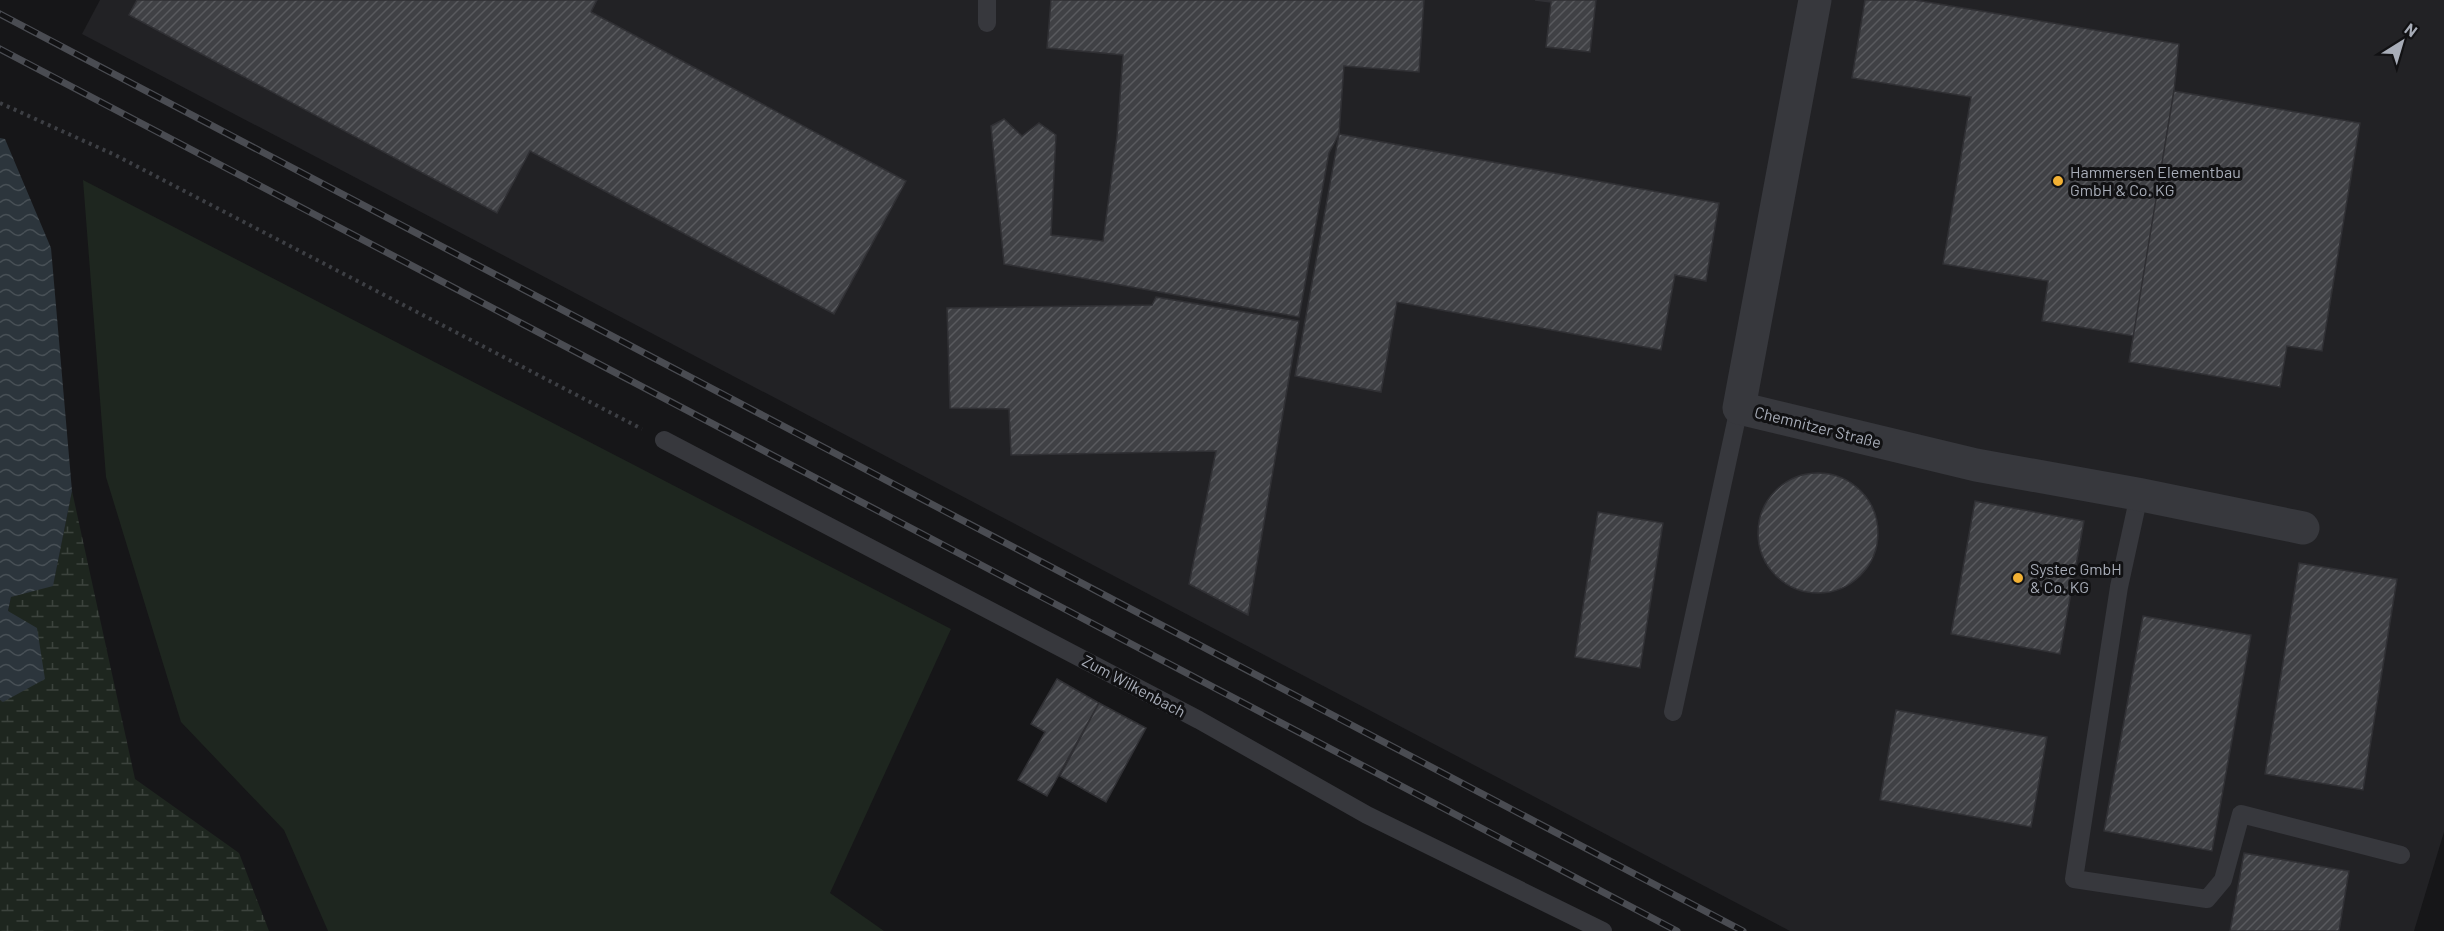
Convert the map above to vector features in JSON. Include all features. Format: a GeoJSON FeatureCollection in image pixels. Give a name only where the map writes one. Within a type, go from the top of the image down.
{"type":"FeatureCollection","features":[{"type":"Feature","properties":{"kind":"street","name":"Chemnitzer Straße"},"geometry":{"type":"LineString","coordinates":[[1815,0],[1739,408],[1976,465],[2137,494],[2303,528]]}},
{"type":"Feature","properties":{"kind":"lane"},"geometry":{"type":"LineString","coordinates":[[987,0],[987,23]]}},
{"type":"Feature","properties":{"kind":"lane"},"geometry":{"type":"LineString","coordinates":[[1673,712],[1739,408]]}},
{"type":"Feature","properties":{"kind":"lane","name":"Zum Wilkenbach"},"geometry":{"type":"LineString","coordinates":[[664,440],[1199,720],[1367,815],[1603,931]]}},
{"type":"Feature","properties":{"kind":"lane"},"geometry":{"type":"LineString","coordinates":[[2137,494],[2136,509],[2117,598],[2074,879],[2207,899],[2223,880],[2241,814],[2401,855]]}},
{"type":"Feature","properties":{"kind":"path"},"geometry":{"type":"LineString","coordinates":[[0,103],[115,155],[664,440]]}},
{"type":"Feature","properties":{"kind":"shaded area"},"geometry":{"type":"Polygon","coordinates":[[[100,0],[2444,0],[2444,832],[2414,931],[1790,931],[82,34],[100,0]]]}},
{"type":"Feature","properties":{"kind":"green space"},"geometry":{"type":"Polygon","coordinates":[[[83,180],[951,629],[830,893],[884,931],[328,931],[284,830],[181,722],[106,477],[83,180]]]}},
{"type":"Feature","properties":{"kind":"green space"},"geometry":{"type":"Polygon","coordinates":[[[72,491],[135,779],[239,853],[269,931],[0,931],[0,700],[4,702],[8,612],[11,597],[53,585],[72,491]]]}},
{"type":"Feature","properties":{"kind":"water"},"geometry":{"type":"Polygon","coordinates":[[[0,138],[5,139],[51,248],[72,491],[53,586],[11,597],[8,611],[37,628],[45,679],[3,702],[0,700],[0,138]]]}},
{"type":"Feature","properties":{"kind":"building"},"geometry":{"type":"Polygon","coordinates":[[[137,0],[597,0],[591,12],[906,181],[834,314],[530,151],[497,213],[129,15],[137,0]]]}},
{"type":"Feature","properties":{"kind":"building"},"geometry":{"type":"Polygon","coordinates":[[[1051,0],[1424,0],[1419,72],[1344,66],[1339,134],[1329,153],[1299,317],[1004,264],[991,126],[1004,119],[1022,136],[1039,123],[1056,135],[1051,235],[1103,241],[1117,136],[1123,55],[1047,48],[1051,0]]]}},
{"type":"Feature","properties":{"kind":"building"},"geometry":{"type":"Polygon","coordinates":[[[1535,0],[1596,0],[1590,52],[1546,47],[1551,2],[1535,0]]]}},
{"type":"Feature","properties":{"kind":"building","name":"Hammersen Elementbau GmbH & Co. KG"},"geometry":{"type":"Polygon","coordinates":[[[1865,0],[1915,0],[2179,44],[2174,91],[2134,336],[2042,321],[2048,281],[1943,264],[1971,97],[1852,78],[1865,0]]]}},
{"type":"Feature","properties":{"kind":"building"},"geometry":{"type":"Polygon","coordinates":[[[2174,91],[2360,123],[2322,351],[2287,346],[2280,387],[2129,362],[2174,91]]]}},
{"type":"Feature","properties":{"kind":"building"},"geometry":{"type":"Polygon","coordinates":[[[1339,134],[1719,203],[1706,281],[1675,275],[1661,350],[1397,302],[1381,392],[1295,376],[1339,134]]]}},
{"type":"Feature","properties":{"kind":"building"},"geometry":{"type":"Polygon","coordinates":[[[1156,297],[1299,321],[1248,615],[1189,584],[1216,451],[1011,455],[1009,409],[950,408],[947,308],[1152,305],[1156,297]]]}},
{"type":"Feature","properties":{"kind":"building"},"geometry":{"type":"Polygon","coordinates":[[[1818,473],[1841,478],[1860,491],[1873,510],[1878,533],[1873,556],[1860,575],[1841,588],[1818,593],[1795,588],[1776,575],[1763,556],[1758,533],[1763,510],[1776,491],[1795,478],[1818,473]]]}},
{"type":"Feature","properties":{"kind":"building","name":"Systec GmbH & Co. KG"},"geometry":{"type":"Polygon","coordinates":[[[1975,501],[2084,521],[2060,654],[1951,634],[1975,501]]]}},
{"type":"Feature","properties":{"kind":"building"},"geometry":{"type":"Polygon","coordinates":[[[1598,512],[1663,523],[1640,668],[1575,657],[1598,512]]]}},
{"type":"Feature","properties":{"kind":"building"},"geometry":{"type":"Polygon","coordinates":[[[2299,563],[2397,579],[2363,790],[2265,774],[2299,563]]]}},
{"type":"Feature","properties":{"kind":"building"},"geometry":{"type":"Polygon","coordinates":[[[2143,616],[2251,635],[2212,851],[2104,831],[2143,616]]]}},
{"type":"Feature","properties":{"kind":"building"},"geometry":{"type":"Polygon","coordinates":[[[1057,679],[1099,703],[1047,796],[1018,780],[1045,732],[1031,724],[1057,679]]]}},
{"type":"Feature","properties":{"kind":"building"},"geometry":{"type":"Polygon","coordinates":[[[1099,703],[1146,728],[1106,802],[1060,776],[1099,703]]]}},
{"type":"Feature","properties":{"kind":"building"},"geometry":{"type":"Polygon","coordinates":[[[1896,710],[2047,737],[2031,827],[1880,800],[1896,710]]]}},
{"type":"Feature","properties":{"kind":"building"},"geometry":{"type":"Polygon","coordinates":[[[2244,853],[2349,871],[2339,931],[2230,931],[2244,853]]]}},
{"type":"Feature","properties":{"kind":"railway"},"geometry":{"type":"LineString","coordinates":[[0,14],[1743,931]]}},
{"type":"Feature","properties":{"kind":"railway"},"geometry":{"type":"LineString","coordinates":[[0,49],[1677,931]]}},
{"type":"Feature","properties":{"kind":"place","name":"Hammersen Elementbau GmbH & Co. KG"},"geometry":{"type":"Point","coordinates":[2058,181]}},
{"type":"Feature","properties":{"kind":"place","name":"Systec GmbH & Co. KG"},"geometry":{"type":"Point","coordinates":[2018,578]}}]}
